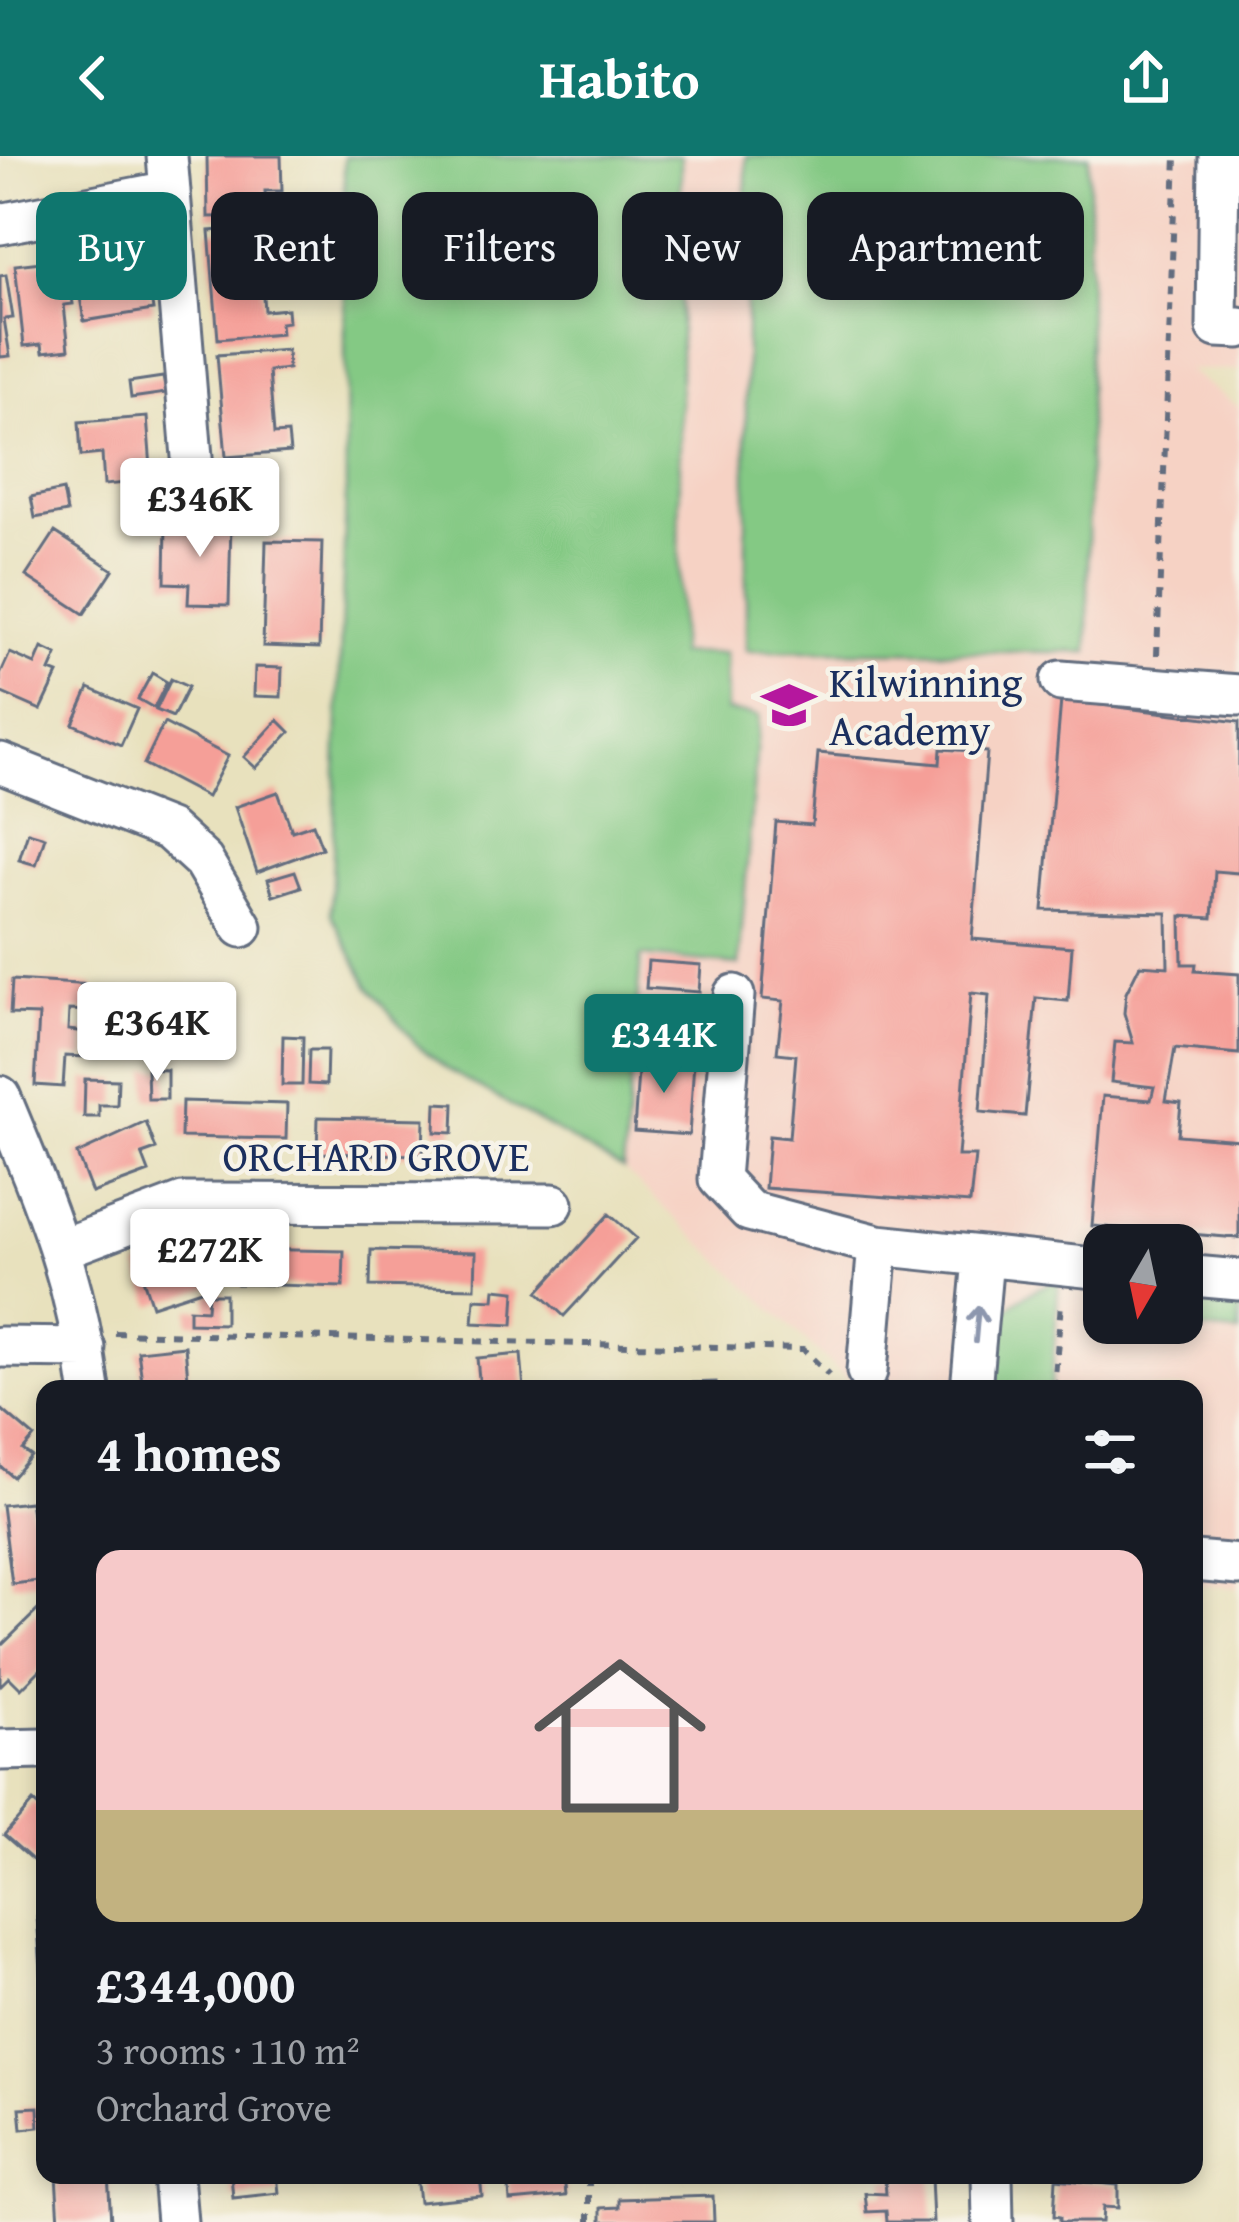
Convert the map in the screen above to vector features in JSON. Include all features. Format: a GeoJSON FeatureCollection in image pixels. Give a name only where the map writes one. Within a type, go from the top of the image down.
{"type":"FeatureCollection","features":[{"type":"Feature","properties":{"kind":"street"},"geometry":{"type":"LineString","coordinates":[[1219,156],[1216,327],[1239,328]]}},
{"type":"Feature","properties":{"kind":"street"},"geometry":{"type":"LineString","coordinates":[[0,224],[169,174],[194,481]]}},
{"type":"Feature","properties":{"kind":"street"},"geometry":{"type":"LineString","coordinates":[[1060,681],[1239,695]]}},
{"type":"Feature","properties":{"kind":"street"},"geometry":{"type":"LineString","coordinates":[[0,763],[170,830],[203,861],[242,927]]}},
{"type":"Feature","properties":{"kind":"street"},"geometry":{"type":"LineString","coordinates":[[734,994],[719,1179],[748,1211],[878,1244],[1083,1267]]}},
{"type":"Feature","properties":{"kind":"street"},"geometry":{"type":"LineString","coordinates":[[0,1096],[64,1248],[89,1380]]}},
{"type":"Feature","properties":{"kind":"street","name":"ORCHARD GROVE"},"geometry":{"type":"LineString","coordinates":[[64,1248],[182,1203],[553,1204]]}},
{"type":"Feature","properties":{"kind":"street"},"geometry":{"type":"LineString","coordinates":[[855,1380],[878,1244]]}},
{"type":"Feature","properties":{"kind":"street"},"geometry":{"type":"LineString","coordinates":[[972,1380],[982,1259]]}},
{"type":"Feature","properties":{"kind":"street"},"geometry":{"type":"LineString","coordinates":[[1203,1277],[1239,1280]]}},
{"type":"Feature","properties":{"kind":"street"},"geometry":{"type":"LineString","coordinates":[[0,1347],[85,1348]]}},
{"type":"Feature","properties":{"kind":"street"},"geometry":{"type":"LineString","coordinates":[[1203,1562],[1239,1564]]}},
{"type":"Feature","properties":{"kind":"street"},"geometry":{"type":"LineString","coordinates":[[0,1750],[36,1749]]}},
{"type":"Feature","properties":{"kind":"street"},"geometry":{"type":"LineString","coordinates":[[174,2184],[176,2222]]}},
{"type":"Feature","properties":{"kind":"street"},"geometry":{"type":"LineString","coordinates":[[992,2184],[993,2222]]}},
{"type":"Feature","properties":{"kind":"path"},"geometry":{"type":"LineString","coordinates":[[1156,689],[1176,156]]}},
{"type":"Feature","properties":{"kind":"path"},"geometry":{"type":"LineString","coordinates":[[1055,1380],[1064,1266]]}},
{"type":"Feature","properties":{"kind":"path"},"geometry":{"type":"LineString","coordinates":[[85,1348],[106,1348],[106,1333],[803,1349],[855,1380]]}},
{"type":"Feature","properties":{"kind":"path"},"geometry":{"type":"LineString","coordinates":[[589,2184],[589,2222]]}},
{"type":"Feature","properties":{"kind":"shaded area","name":"Kilwinning Academy"},"geometry":{"type":"Polygon","coordinates":[[[344,156],[1239,156],[1239,370],[1187,370],[1239,407],[1239,1588],[1203,1586],[1203,1380],[847,1380],[623,1169],[447,1069],[414,1043],[369,987],[331,914],[346,495],[345,300],[378,300],[378,192],[344,192],[344,156]]]}},
{"type":"Feature","properties":{"kind":"green space"},"geometry":{"type":"Polygon","coordinates":[[[344,156],[681,156],[681,192],[622,192],[622,300],[680,300],[679,654],[725,653],[726,711],[759,716],[739,965],[641,956],[623,1169],[447,1069],[415,1043],[369,987],[331,914],[346,495],[345,300],[378,300],[378,192],[344,192],[344,156]]]}},
{"type":"Feature","properties":{"kind":"green space"},"geometry":{"type":"Polygon","coordinates":[[[746,156],[1089,156],[1088,652],[746,651],[746,300],[783,300],[783,192],[746,192],[746,156]]]}},
{"type":"Feature","properties":{"kind":"green space"},"geometry":{"type":"Polygon","coordinates":[[[1059,1280],[1052,1380],[985,1380],[1000,1320],[1037,1289],[1059,1280]]]}},
{"type":"Feature","properties":{"kind":"green space"},"geometry":{"type":"Polygon","coordinates":[[[1203,1293],[1239,1296],[1239,1333],[1203,1330],[1203,1293]]]}},
{"type":"Feature","properties":{"kind":"building"},"geometry":{"type":"Polygon","coordinates":[[[207,156],[281,156],[282,191],[211,192],[208,217],[207,156]]]}},
{"type":"Feature","properties":{"kind":"building"},"geometry":{"type":"Polygon","coordinates":[[[36,263],[36,300],[72,300],[73,304],[64,305],[69,349],[43,352],[42,344],[24,346],[15,265],[36,263]]]}},
{"type":"Feature","properties":{"kind":"building"},"geometry":{"type":"Polygon","coordinates":[[[6,275],[13,318],[4,319],[10,356],[0,357],[0,276],[6,275]]]}},
{"type":"Feature","properties":{"kind":"building"},"geometry":{"type":"Polygon","coordinates":[[[80,300],[151,300],[153,310],[84,321],[80,300]]]}},
{"type":"Feature","properties":{"kind":"building"},"geometry":{"type":"Polygon","coordinates":[[[215,300],[263,300],[264,311],[287,309],[288,322],[280,323],[281,334],[218,339],[215,300]]]}},
{"type":"Feature","properties":{"kind":"building"},"geometry":{"type":"Polygon","coordinates":[[[287,350],[288,369],[269,371],[274,434],[288,433],[290,452],[226,457],[217,355],[287,350]]]}},
{"type":"Feature","properties":{"kind":"building"},"geometry":{"type":"Polygon","coordinates":[[[163,377],[166,393],[131,398],[129,382],[163,377]]]}},
{"type":"Feature","properties":{"kind":"building"},"geometry":{"type":"Polygon","coordinates":[[[147,417],[152,481],[104,485],[102,454],[81,456],[79,422],[147,417]]]}},
{"type":"Feature","properties":{"kind":"building"},"geometry":{"type":"Polygon","coordinates":[[[63,490],[67,512],[35,518],[31,497],[63,490]]]}},
{"type":"Feature","properties":{"kind":"building"},"geometry":{"type":"Polygon","coordinates":[[[166,521],[231,522],[229,605],[188,604],[189,584],[165,583],[166,521]]]}},
{"type":"Feature","properties":{"kind":"building"},"geometry":{"type":"Polygon","coordinates":[[[55,532],[113,570],[84,614],[26,576],[55,532]]]}},
{"type":"Feature","properties":{"kind":"building"},"geometry":{"type":"Polygon","coordinates":[[[266,541],[322,542],[319,648],[263,646],[266,541]]]}},
{"type":"Feature","properties":{"kind":"building"},"geometry":{"type":"Polygon","coordinates":[[[42,648],[57,655],[50,671],[58,674],[41,710],[0,692],[0,675],[10,653],[35,664],[42,648]]]}},
{"type":"Feature","properties":{"kind":"building"},"geometry":{"type":"Polygon","coordinates":[[[255,667],[282,668],[281,697],[254,696],[255,667]]]}},
{"type":"Feature","properties":{"kind":"building"},"geometry":{"type":"Polygon","coordinates":[[[152,673],[167,682],[154,708],[138,699],[152,673]]]}},
{"type":"Feature","properties":{"kind":"building"},"geometry":{"type":"Polygon","coordinates":[[[171,679],[188,687],[173,717],[156,710],[171,679]]]}},
{"type":"Feature","properties":{"kind":"building"},"geometry":{"type":"Polygon","coordinates":[[[89,688],[137,709],[121,745],[73,724],[89,688]]]}},
{"type":"Feature","properties":{"kind":"building"},"geometry":{"type":"Polygon","coordinates":[[[1061,700],[1239,722],[1239,873],[1215,871],[1212,918],[1181,916],[1182,964],[1196,964],[1195,971],[1239,974],[1239,1054],[1175,1048],[1166,1101],[1181,1103],[1178,1135],[1239,1140],[1239,1238],[1203,1235],[1203,1224],[1092,1224],[1103,1096],[1151,1100],[1154,1087],[1111,1082],[1115,1042],[1133,1043],[1124,1013],[1126,993],[1140,965],[1168,967],[1167,913],[1043,910],[1061,700]]]}},
{"type":"Feature","properties":{"kind":"building"},"geometry":{"type":"Polygon","coordinates":[[[278,720],[290,732],[256,768],[244,757],[278,720]]]}},
{"type":"Feature","properties":{"kind":"building"},"geometry":{"type":"Polygon","coordinates":[[[164,723],[228,756],[207,797],[144,764],[164,723]]]}},
{"type":"Feature","properties":{"kind":"building"},"geometry":{"type":"Polygon","coordinates":[[[941,749],[987,752],[972,939],[1072,947],[1068,1001],[1036,998],[1025,1116],[980,1112],[989,995],[971,993],[958,1156],[975,1156],[970,1203],[765,1188],[769,1136],[789,1138],[796,1055],[777,1053],[783,1001],[762,999],[776,822],[812,825],[818,753],[940,764],[941,749]]]}},
{"type":"Feature","properties":{"kind":"building"},"geometry":{"type":"Polygon","coordinates":[[[278,792],[292,831],[313,824],[322,848],[257,872],[235,807],[278,792]]]}},
{"type":"Feature","properties":{"kind":"building"},"geometry":{"type":"Polygon","coordinates":[[[28,832],[45,837],[36,865],[19,860],[28,832]]]}},
{"type":"Feature","properties":{"kind":"building"},"geometry":{"type":"Polygon","coordinates":[[[295,871],[301,887],[273,896],[268,879],[295,871]]]}},
{"type":"Feature","properties":{"kind":"building"},"geometry":{"type":"Polygon","coordinates":[[[648,961],[701,965],[699,992],[646,988],[648,961]]]}},
{"type":"Feature","properties":{"kind":"building"},"geometry":{"type":"Polygon","coordinates":[[[12,980],[93,985],[92,1011],[69,1010],[68,1030],[86,1032],[85,1057],[65,1056],[63,1087],[35,1085],[39,1015],[10,1014],[12,980]]]}},
{"type":"Feature","properties":{"kind":"building"},"geometry":{"type":"Polygon","coordinates":[[[283,1036],[303,1037],[302,1085],[282,1085],[283,1036]]]}},
{"type":"Feature","properties":{"kind":"building"},"geometry":{"type":"Polygon","coordinates":[[[309,1050],[327,1050],[326,1085],[308,1084],[309,1050]]]}},
{"type":"Feature","properties":{"kind":"building"},"geometry":{"type":"Polygon","coordinates":[[[639,1058],[694,1062],[689,1135],[634,1131],[639,1058]]]}},
{"type":"Feature","properties":{"kind":"building"},"geometry":{"type":"Polygon","coordinates":[[[147,1069],[167,1070],[167,1099],[148,1099],[147,1069]]]}},
{"type":"Feature","properties":{"kind":"building"},"geometry":{"type":"Polygon","coordinates":[[[85,1079],[118,1080],[117,1105],[99,1105],[99,1117],[84,1117],[85,1079]]]}},
{"type":"Feature","properties":{"kind":"building"},"geometry":{"type":"Polygon","coordinates":[[[182,1101],[287,1104],[286,1139],[181,1137],[182,1101]]]}},
{"type":"Feature","properties":{"kind":"building"},"geometry":{"type":"Polygon","coordinates":[[[436,1103],[454,1104],[453,1133],[435,1132],[436,1103]]]}},
{"type":"Feature","properties":{"kind":"building"},"geometry":{"type":"Polygon","coordinates":[[[318,1117],[424,1119],[423,1155],[317,1153],[318,1117]]]}},
{"type":"Feature","properties":{"kind":"building"},"geometry":{"type":"Polygon","coordinates":[[[146,1122],[156,1149],[142,1154],[149,1172],[92,1193],[77,1154],[146,1122]]]}},
{"type":"Feature","properties":{"kind":"building"},"geometry":{"type":"Polygon","coordinates":[[[609,1214],[636,1238],[564,1316],[538,1292],[609,1214]]]}},
{"type":"Feature","properties":{"kind":"building"},"geometry":{"type":"Polygon","coordinates":[[[197,1248],[210,1287],[152,1306],[139,1267],[197,1248]]]}},
{"type":"Feature","properties":{"kind":"building"},"geometry":{"type":"Polygon","coordinates":[[[238,1249],[344,1251],[343,1287],[237,1284],[238,1249]]]}},
{"type":"Feature","properties":{"kind":"building"},"geometry":{"type":"Polygon","coordinates":[[[371,1250],[476,1252],[475,1288],[370,1286],[371,1250]]]}},
{"type":"Feature","properties":{"kind":"building"},"geometry":{"type":"Polygon","coordinates":[[[495,1289],[515,1291],[513,1325],[473,1323],[475,1299],[494,1300],[495,1289]]]}},
{"type":"Feature","properties":{"kind":"building"},"geometry":{"type":"Polygon","coordinates":[[[208,1294],[225,1294],[225,1324],[189,1323],[189,1309],[207,1310],[208,1294]]]}},
{"type":"Feature","properties":{"kind":"building"},"geometry":{"type":"Polygon","coordinates":[[[185,1346],[188,1380],[142,1380],[138,1351],[185,1346]]]}},
{"type":"Feature","properties":{"kind":"building"},"geometry":{"type":"Polygon","coordinates":[[[521,1354],[523,1380],[479,1380],[477,1358],[521,1354]]]}},
{"type":"Feature","properties":{"kind":"building"},"geometry":{"type":"Polygon","coordinates":[[[0,1408],[34,1437],[23,1450],[31,1456],[13,1477],[0,1466],[0,1408]]]}},
{"type":"Feature","properties":{"kind":"building"},"geometry":{"type":"Polygon","coordinates":[[[30,1502],[32,1514],[36,1514],[36,1581],[12,1584],[2,1505],[30,1502]]]}},
{"type":"Feature","properties":{"kind":"building"},"geometry":{"type":"Polygon","coordinates":[[[36,1612],[36,1674],[21,1689],[9,1677],[0,1686],[0,1647],[36,1612]]]}},
{"type":"Feature","properties":{"kind":"building"},"geometry":{"type":"Polygon","coordinates":[[[33,1802],[36,1804],[36,1863],[4,1835],[33,1802]]]}},
{"type":"Feature","properties":{"kind":"building"},"geometry":{"type":"Polygon","coordinates":[[[36,2107],[36,2127],[22,2129],[20,2108],[36,2107]]]}},
{"type":"Feature","properties":{"kind":"building"},"geometry":{"type":"Polygon","coordinates":[[[57,2184],[109,2184],[111,2222],[59,2222],[57,2184]]]}},
{"type":"Feature","properties":{"kind":"building"},"geometry":{"type":"Polygon","coordinates":[[[232,2184],[278,2184],[279,2193],[233,2198],[232,2184]]]}},
{"type":"Feature","properties":{"kind":"building"},"geometry":{"type":"Polygon","coordinates":[[[417,2184],[481,2184],[482,2196],[419,2202],[417,2184]]]}},
{"type":"Feature","properties":{"kind":"building"},"geometry":{"type":"Polygon","coordinates":[[[509,2184],[565,2184],[566,2196],[510,2201],[509,2184]]]}},
{"type":"Feature","properties":{"kind":"building"},"geometry":{"type":"Polygon","coordinates":[[[885,2184],[931,2184],[933,2222],[887,2222],[886,2211],[867,2212],[865,2193],[886,2194],[885,2184]]]}},
{"type":"Feature","properties":{"kind":"building"},"geometry":{"type":"Polygon","coordinates":[[[1056,2184],[1118,2185],[1118,2208],[1103,2207],[1102,2222],[1060,2222],[1054,2216],[1056,2184]]]}},
{"type":"Feature","properties":{"kind":"building"},"geometry":{"type":"Polygon","coordinates":[[[713,2196],[714,2222],[601,2222],[601,2208],[619,2207],[619,2199],[713,2196]]]}},
{"type":"Feature","properties":{"kind":"place","name":"Kilwinning Academy"},"geometry":{"type":"Point","coordinates":[789,705]}}]}
